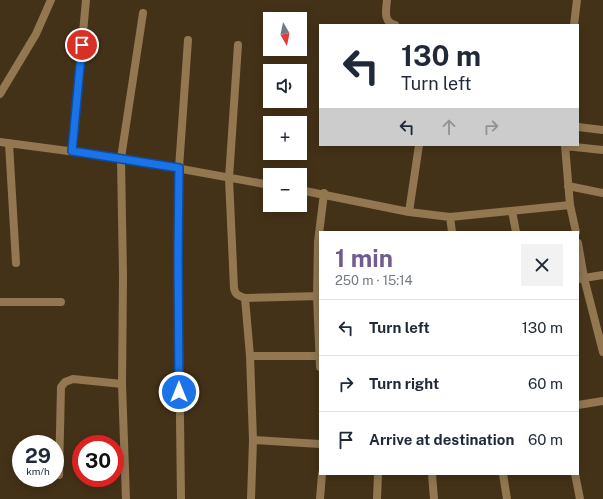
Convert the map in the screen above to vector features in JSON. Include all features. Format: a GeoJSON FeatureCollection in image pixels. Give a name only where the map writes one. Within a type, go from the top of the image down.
{"type":"FeatureCollection","features":[{"type":"Feature","properties":{"kind":"street"},"geometry":{"type":"LineString","coordinates":[[0,94],[36,34],[51,0]]}},
{"type":"Feature","properties":{"kind":"street"},"geometry":{"type":"LineString","coordinates":[[72,151],[86,0]]}},
{"type":"Feature","properties":{"kind":"street"},"geometry":{"type":"LineString","coordinates":[[387,0],[387,20],[390,24]]}},
{"type":"Feature","properties":{"kind":"street"},"geometry":{"type":"LineString","coordinates":[[574,24],[577,0]]}},
{"type":"Feature","properties":{"kind":"street"},"geometry":{"type":"LineString","coordinates":[[126,499],[122,384],[123,276],[121,158],[143,13]]}},
{"type":"Feature","properties":{"kind":"street"},"geometry":{"type":"LineString","coordinates":[[181,499],[178,256],[179,168],[188,40]]}},
{"type":"Feature","properties":{"kind":"street"},"geometry":{"type":"LineString","coordinates":[[238,45],[229,178],[235,293],[245,298],[318,296]]}},
{"type":"Feature","properties":{"kind":"street"},"geometry":{"type":"LineString","coordinates":[[579,127],[603,130]]}},
{"type":"Feature","properties":{"kind":"street"},"geometry":{"type":"LineString","coordinates":[[0,142],[121,158],[263,184]]}},
{"type":"Feature","properties":{"kind":"street"},"geometry":{"type":"LineString","coordinates":[[9,143],[16,263]]}},
{"type":"Feature","properties":{"kind":"street"},"geometry":{"type":"LineString","coordinates":[[409,212],[419,146]]}},
{"type":"Feature","properties":{"kind":"street"},"geometry":{"type":"LineString","coordinates":[[565,146],[569,196],[576,231]]}},
{"type":"Feature","properties":{"kind":"street"},"geometry":{"type":"LineString","coordinates":[[573,146],[603,150]]}},
{"type":"Feature","properties":{"kind":"street"},"geometry":{"type":"LineString","coordinates":[[307,191],[409,212],[450,217],[512,211],[569,196],[603,193]]}},
{"type":"Feature","properties":{"kind":"street"},"geometry":{"type":"LineString","coordinates":[[319,231],[324,194]]}},
{"type":"Feature","properties":{"kind":"street"},"geometry":{"type":"LineString","coordinates":[[512,211],[516,231]]}},
{"type":"Feature","properties":{"kind":"street"},"geometry":{"type":"LineString","coordinates":[[450,217],[452,231]]}},
{"type":"Feature","properties":{"kind":"street"},"geometry":{"type":"LineString","coordinates":[[319,234],[319,326]]}},
{"type":"Feature","properties":{"kind":"street"},"geometry":{"type":"LineString","coordinates":[[579,255],[581,278],[603,352]]}},
{"type":"Feature","properties":{"kind":"street"},"geometry":{"type":"LineString","coordinates":[[581,278],[603,275]]}},
{"type":"Feature","properties":{"kind":"street"},"geometry":{"type":"LineString","coordinates":[[245,298],[250,356],[253,440],[252,499]]}},
{"type":"Feature","properties":{"kind":"street"},"geometry":{"type":"LineString","coordinates":[[0,302],[61,302]]}},
{"type":"Feature","properties":{"kind":"street"},"geometry":{"type":"LineString","coordinates":[[250,356],[319,356]]}},
{"type":"Feature","properties":{"kind":"street"},"geometry":{"type":"LineString","coordinates":[[60,435],[61,387],[65,382],[73,379],[122,384]]}},
{"type":"Feature","properties":{"kind":"street"},"geometry":{"type":"LineString","coordinates":[[579,405],[603,401]]}},
{"type":"Feature","properties":{"kind":"street"},"geometry":{"type":"LineString","coordinates":[[253,440],[319,444]]}},
{"type":"Feature","properties":{"kind":"street"},"geometry":{"type":"LineString","coordinates":[[320,499],[322,475]]}},
{"type":"Feature","properties":{"kind":"street"},"geometry":{"type":"LineString","coordinates":[[377,499],[378,475]]}},
{"type":"Feature","properties":{"kind":"street"},"geometry":{"type":"LineString","coordinates":[[432,475],[434,499]]}},
{"type":"Feature","properties":{"kind":"street"},"geometry":{"type":"LineString","coordinates":[[503,475],[507,499]]}},
{"type":"Feature","properties":{"kind":"street"},"geometry":{"type":"LineString","coordinates":[[575,475],[580,499]]}},
{"type":"Feature","properties":{"kind":"route"},"geometry":{"type":"LineString","coordinates":[[82,45],[72,151],[179,168],[179,392]]}}]}
